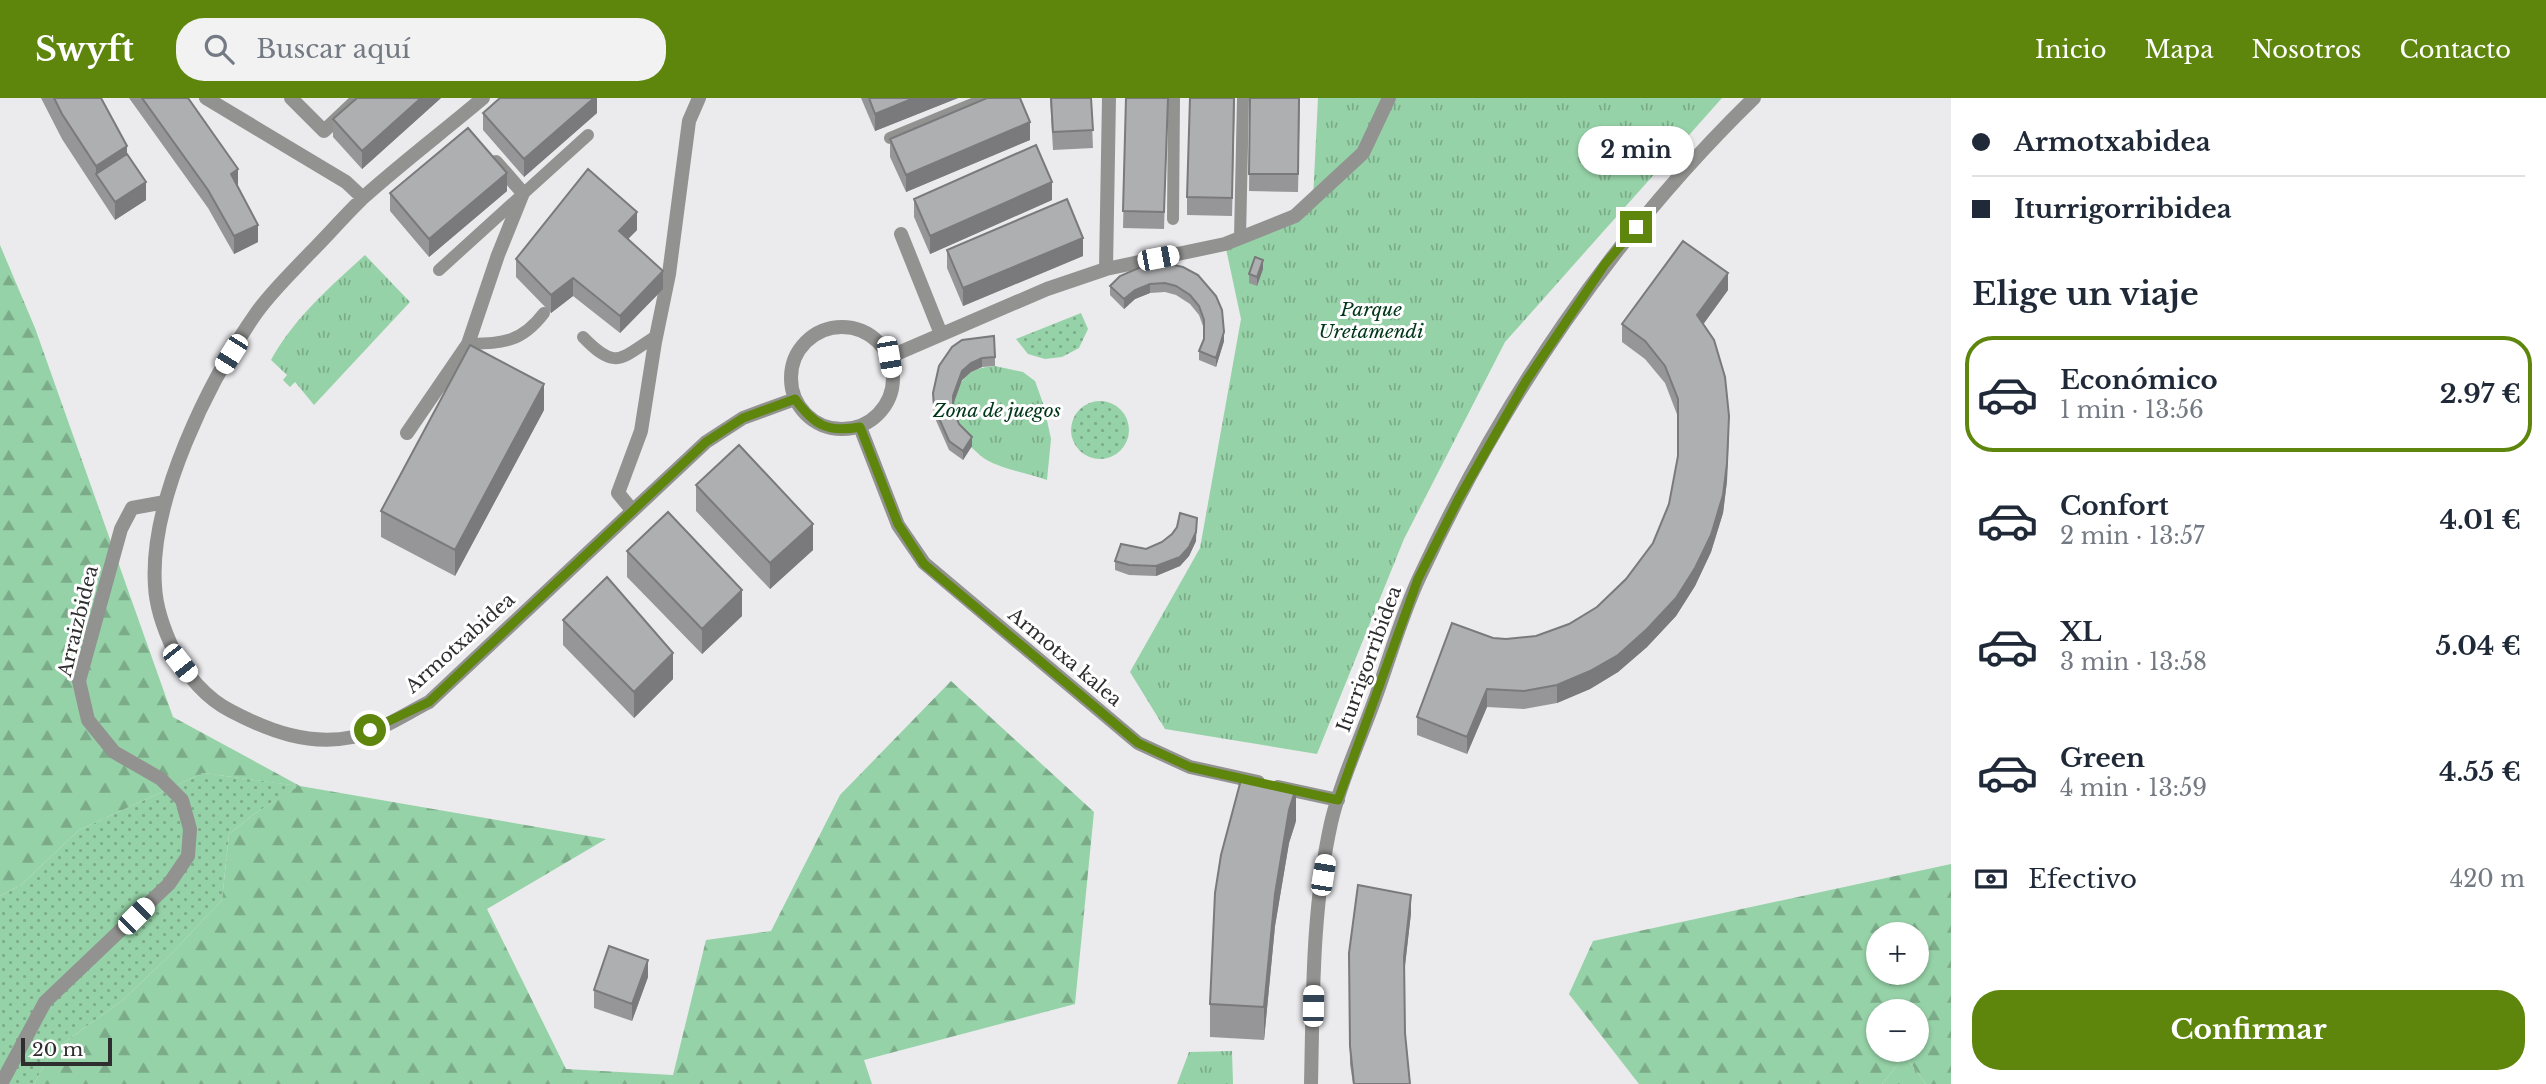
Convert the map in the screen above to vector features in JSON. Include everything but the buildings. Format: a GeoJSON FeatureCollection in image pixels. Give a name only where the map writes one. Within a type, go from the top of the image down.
{"type":"FeatureCollection","features":[{"type":"Feature","properties":{"kind":"street"},"geometry":{"type":"LineString","coordinates":[[206,98],[346,182],[363,198]]}},
{"type":"Feature","properties":{"kind":"street"},"geometry":{"type":"LineString","coordinates":[[291,98],[324,131],[359,98]]}},
{"type":"Feature","properties":{"kind":"street","name":"Armotxabidea"},"geometry":{"type":"LineString","coordinates":[[483,98],[462,123],[363,198],[258,311],[218,375],[186,444],[165,502],[157,542],[155,586],[162,624],[180,663],[196,684],[225,708],[272,730],[320,740],[354,737],[387,724],[429,702],[706,442],[743,418],[795,399]]}},
{"type":"Feature","properties":{"kind":"street"},"geometry":{"type":"LineString","coordinates":[[632,510],[618,493],[640,431],[669,274],[689,121],[699,98]]}},
{"type":"Feature","properties":{"kind":"street"},"geometry":{"type":"LineString","coordinates":[[1106,269],[1109,98]]}},
{"type":"Feature","properties":{"kind":"street"},"geometry":{"type":"LineString","coordinates":[[889,357],[1047,289],[1106,269],[1225,244],[1295,216],[1363,153],[1389,98]]}},
{"type":"Feature","properties":{"kind":"street","name":"Iturrigorribidea"},"geometry":{"type":"LineString","coordinates":[[1311,1084],[1315,927],[1331,823],[1418,579],[1459,498],[1526,381],[1605,264],[1674,180],[1754,98]]}},
{"type":"Feature","properties":{"kind":"street"},"geometry":{"type":"LineString","coordinates":[[407,433],[468,344],[498,255],[523,193],[483,147]]}},
{"type":"Feature","properties":{"kind":"street"},"geometry":{"type":"LineString","coordinates":[[901,234],[941,334]]}},
{"type":"Feature","properties":{"kind":"street"},"geometry":{"type":"LineString","coordinates":[[838,327],[855,329],[871,336],[889,357],[893,379],[891,394],[884,408],[860,427],[843,430],[825,427],[810,419],[795,399],[791,372],[796,355],[806,341],[821,332],[838,327]]}},
{"type":"Feature","properties":{"kind":"street","name":"Armotxa kalea"},"geometry":{"type":"LineString","coordinates":[[860,427],[898,524],[924,564],[1138,743],[1190,767],[1338,800]]}},
{"type":"Feature","properties":{"kind":"street","name":"Arraizbidea"},"geometry":{"type":"LineString","coordinates":[[1,1084],[45,1002],[169,884],[188,856],[190,829],[182,800],[161,779],[114,752],[88,720],[79,681],[121,529],[132,508],[165,502]]}},
{"type":"Feature","properties":{"kind":"lane"},"geometry":{"type":"LineString","coordinates":[[890,138],[987,98]]}},
{"type":"Feature","properties":{"kind":"lane"},"geometry":{"type":"LineString","coordinates":[[1173,219],[1174,98]]}},
{"type":"Feature","properties":{"kind":"lane"},"geometry":{"type":"LineString","coordinates":[[1240,238],[1243,98]]}},
{"type":"Feature","properties":{"kind":"lane"},"geometry":{"type":"LineString","coordinates":[[439,270],[588,135]]}},
{"type":"Feature","properties":{"kind":"lane"},"geometry":{"type":"LineString","coordinates":[[468,344],[514,340],[536,324],[544,313]]}},
{"type":"Feature","properties":{"kind":"lane"},"geometry":{"type":"LineString","coordinates":[[583,337],[602,356],[623,358],[656,336]]}},
{"type":"Feature","properties":{"kind":"green space","name":"Parque Uretamendi"},"geometry":{"type":"Polygon","coordinates":[[[1318,98],[1722,98],[1505,342],[1404,539],[1317,754],[1165,729],[1130,672],[1200,548],[1241,319],[1225,244],[1313,199],[1318,98]]]}},
{"type":"Feature","properties":{"kind":"green space"},"geometry":{"type":"Polygon","coordinates":[[[0,245],[35,328],[173,717],[300,786],[606,839],[487,909],[566,1069],[673,1075],[706,940],[771,931],[840,795],[951,681],[1094,812],[1075,1004],[864,1060],[872,1084],[34,1084],[51,1052],[123,1000],[222,900],[229,834],[254,814],[299,786],[203,773],[79,830],[21,885],[0,896],[0,245]]]}},
{"type":"Feature","properties":{"kind":"green space"},"geometry":{"type":"Polygon","coordinates":[[[365,255],[410,302],[314,405],[295,382],[290,387],[283,380],[287,375],[271,360],[290,330],[326,291],[365,255]]]}},
{"type":"Feature","properties":{"kind":"green space"},"geometry":{"type":"Polygon","coordinates":[[[1081,313],[1088,329],[1079,348],[1062,357],[1045,359],[1028,354],[1016,339],[1081,313]]]}},
{"type":"Feature","properties":{"kind":"green space","name":"Zona de juegos"},"geometry":{"type":"Polygon","coordinates":[[[995,366],[1023,372],[1035,381],[1051,439],[1047,480],[987,460],[966,442],[956,425],[954,401],[964,378],[973,371],[995,366]]]}},
{"type":"Feature","properties":{"kind":"green space"},"geometry":{"type":"Polygon","coordinates":[[[1094,401],[1106,401],[1121,409],[1129,424],[1129,436],[1121,451],[1106,459],[1094,459],[1079,451],[1071,436],[1071,424],[1079,409],[1094,401]]]}},
{"type":"Feature","properties":{"kind":"green space"},"geometry":{"type":"Polygon","coordinates":[[[203,773],[300,786],[254,814],[229,834],[222,900],[171,954],[123,1000],[51,1052],[34,1084],[0,1084],[0,896],[21,885],[79,830],[203,773]]]}},
{"type":"Feature","properties":{"kind":"green space"},"geometry":{"type":"Polygon","coordinates":[[[1951,864],[1951,1084],[1926,1084],[1910,1062],[1929,1062],[1929,999],[1866,999],[1866,1062],[1900,1062],[1882,1084],[1639,1084],[1569,994],[1593,941],[1951,864]]]}},
{"type":"Feature","properties":{"kind":"green space"},"geometry":{"type":"Polygon","coordinates":[[[1232,1051],[1233,1084],[1177,1084],[1189,1052],[1232,1051]]]}},
{"type":"Feature","properties":{"kind":"green space"},"geometry":{"type":"Polygon","coordinates":[[[1900,1062],[1910,1062],[1926,1084],[1882,1084],[1900,1062]]]}},
{"type":"Feature","properties":{"kind":"route"},"geometry":{"type":"LineString","coordinates":[[370,730],[429,702],[706,442],[743,418],[795,399],[810,419],[825,427],[843,430],[860,427],[898,524],[924,564],[1138,743],[1190,767],[1338,800],[1418,579],[1459,498],[1526,381],[1605,264],[1636,227]]}}]}
